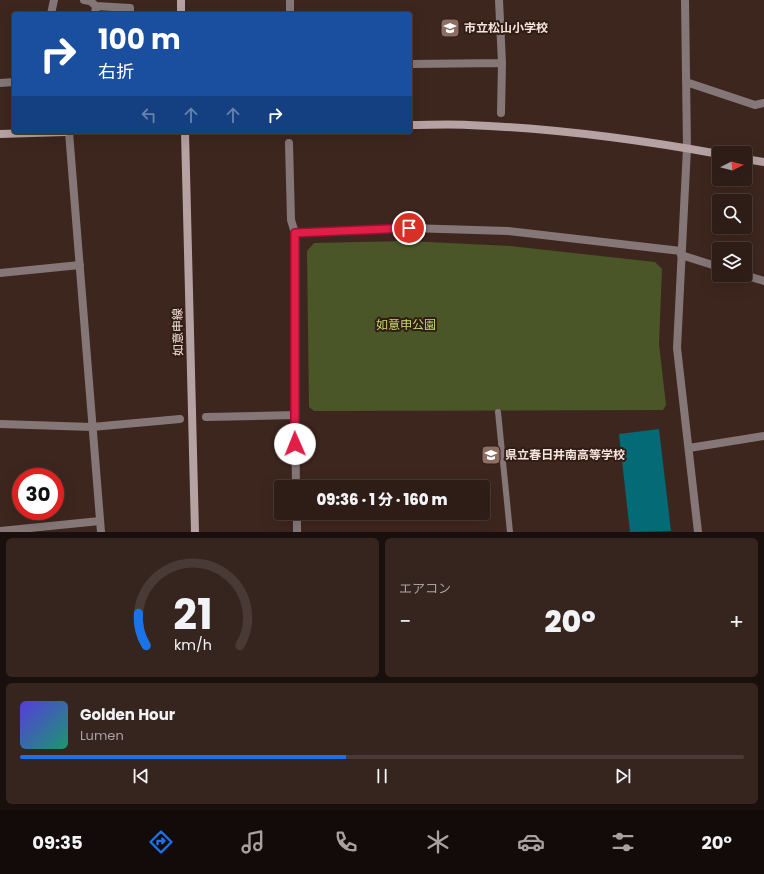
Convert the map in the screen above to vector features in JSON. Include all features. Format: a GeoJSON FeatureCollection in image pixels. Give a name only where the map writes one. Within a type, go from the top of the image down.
{"type":"FeatureCollection","features":[{"type":"Feature","properties":{"kind":"street"},"geometry":{"type":"LineString","coordinates":[[51,12],[54,0]]}},
{"type":"Feature","properties":{"kind":"street"},"geometry":{"type":"LineString","coordinates":[[84,0],[90,1],[96,10],[130,8],[130,12]]}},
{"type":"Feature","properties":{"kind":"street"},"geometry":{"type":"LineString","coordinates":[[181,0],[181,12]]}},
{"type":"Feature","properties":{"kind":"street"},"geometry":{"type":"LineString","coordinates":[[290,0],[290,12]]}},
{"type":"Feature","properties":{"kind":"street"},"geometry":{"type":"LineString","coordinates":[[499,0],[502,63],[502,114]]}},
{"type":"Feature","properties":{"kind":"street"},"geometry":{"type":"LineString","coordinates":[[685,0],[687,148],[677,348],[698,532]]}},
{"type":"Feature","properties":{"kind":"street"},"geometry":{"type":"LineString","coordinates":[[412,64],[502,63]]}},
{"type":"Feature","properties":{"kind":"street"},"geometry":{"type":"LineString","coordinates":[[0,82],[12,82]]}},
{"type":"Feature","properties":{"kind":"street"},"geometry":{"type":"LineString","coordinates":[[686,82],[755,105],[764,103]]}},
{"type":"Feature","properties":{"kind":"street"},"geometry":{"type":"LineString","coordinates":[[412,125],[467,124],[577,132],[712,153]]}},
{"type":"Feature","properties":{"kind":"street"},"geometry":{"type":"LineString","coordinates":[[0,134],[12,134]]}},
{"type":"Feature","properties":{"kind":"street"},"geometry":{"type":"LineString","coordinates":[[69,134],[101,532]]}},
{"type":"Feature","properties":{"kind":"street","name":"如意申線"},"geometry":{"type":"LineString","coordinates":[[185,134],[195,532]]}},
{"type":"Feature","properties":{"kind":"street"},"geometry":{"type":"LineString","coordinates":[[289,143],[291,220],[295,233],[296,480]]}},
{"type":"Feature","properties":{"kind":"street"},"geometry":{"type":"LineString","coordinates":[[752,159],[764,162]]}},
{"type":"Feature","properties":{"kind":"street"},"geometry":{"type":"LineString","coordinates":[[295,233],[409,228],[508,231],[681,253],[712,264]]}},
{"type":"Feature","properties":{"kind":"street"},"geometry":{"type":"LineString","coordinates":[[0,273],[80,265]]}},
{"type":"Feature","properties":{"kind":"street"},"geometry":{"type":"LineString","coordinates":[[752,277],[764,281]]}},
{"type":"Feature","properties":{"kind":"street"},"geometry":{"type":"LineString","coordinates":[[206,417],[295,415]]}},
{"type":"Feature","properties":{"kind":"street"},"geometry":{"type":"LineString","coordinates":[[0,424],[92,427],[180,419]]}},
{"type":"Feature","properties":{"kind":"street"},"geometry":{"type":"LineString","coordinates":[[689,448],[764,436]]}},
{"type":"Feature","properties":{"kind":"street"},"geometry":{"type":"LineString","coordinates":[[297,520],[297,532]]}},
{"type":"Feature","properties":{"kind":"street"},"geometry":{"type":"LineString","coordinates":[[0,531],[100,521]]}},
{"type":"Feature","properties":{"kind":"lane"},"geometry":{"type":"LineString","coordinates":[[498,412],[510,532]]}},
{"type":"Feature","properties":{"kind":"green space","name":"如意申公園"},"geometry":{"type":"Polygon","coordinates":[[[407,241],[510,246],[655,262],[662,269],[659,344],[666,405],[663,410],[314,411],[309,407],[307,251],[314,243],[407,241]]]}},
{"type":"Feature","properties":{"kind":"water"},"geometry":{"type":"Polygon","coordinates":[[[659,429],[671,531],[630,532],[619,434],[659,429]]]}},
{"type":"Feature","properties":{"kind":"place","name":"市立松山小学校"},"geometry":{"type":"Point","coordinates":[450,28]}},
{"type":"Feature","properties":{"kind":"place","name":"県立春日井南高等学校"},"geometry":{"type":"Point","coordinates":[491,455]}},
{"type":"Feature","properties":{"kind":"route"},"geometry":{"type":"LineString","coordinates":[[295,444],[295,233],[409,228]]}}]}
